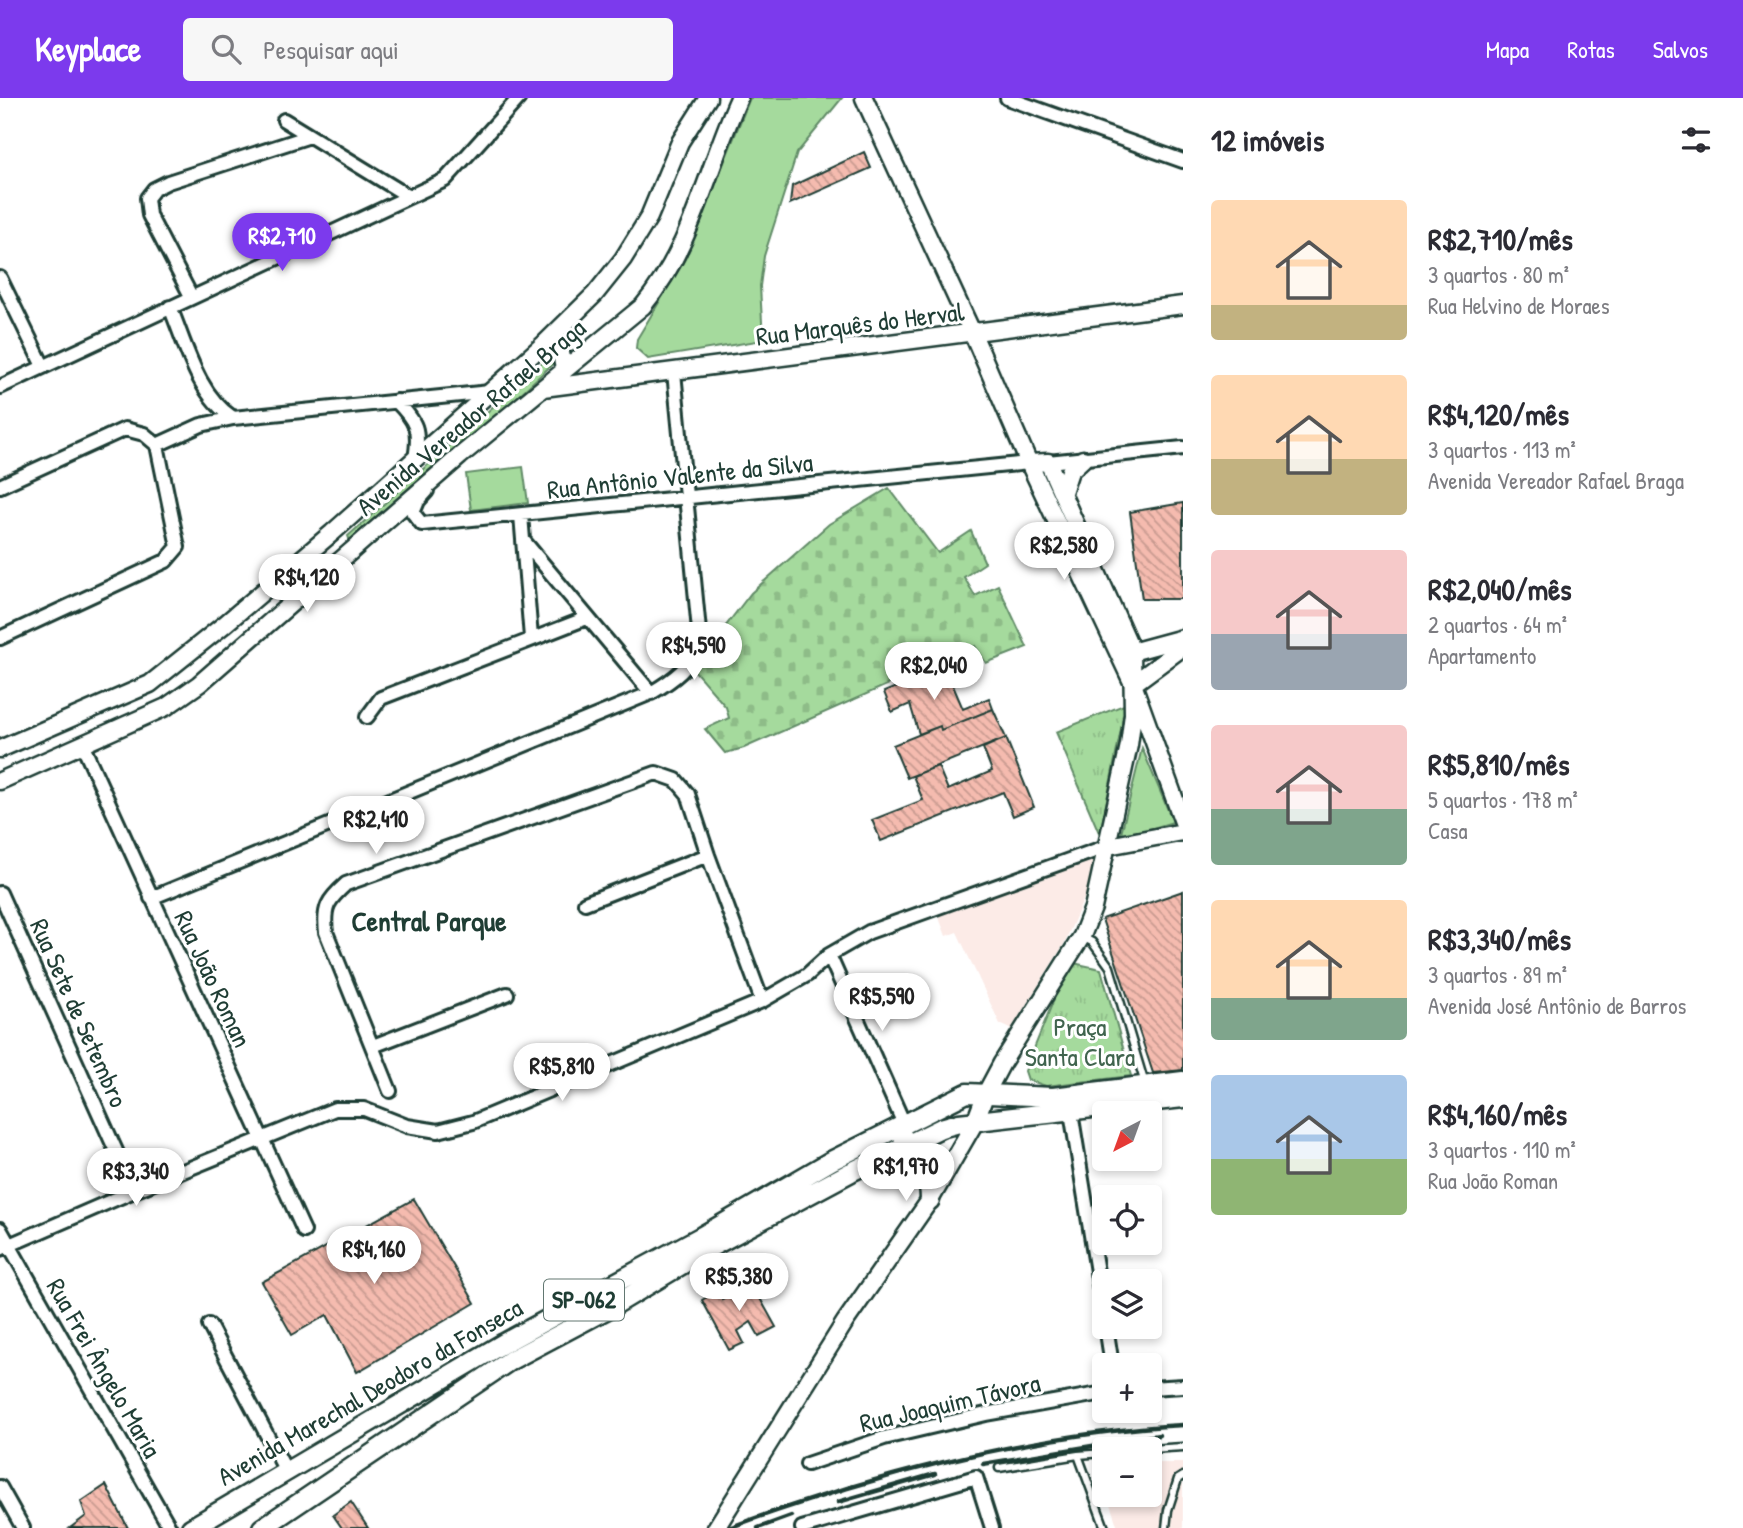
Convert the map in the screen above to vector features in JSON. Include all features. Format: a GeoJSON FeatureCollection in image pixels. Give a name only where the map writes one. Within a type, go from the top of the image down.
{"type":"FeatureCollection","features":[{"type":"Feature","properties":{"kind":"main road","name":"Avenida Vereador Rafael Braga"},"geometry":{"type":"LineString","coordinates":[[0,749],[150,684],[275,582],[544,344],[595,294],[623,259],[649,217],[680,142],[708,98]]}},
{"type":"Feature","properties":{"kind":"main road","name":"Avenida Vereador Rafael Braga"},"geometry":{"type":"LineString","coordinates":[[0,781],[166,707],[199,684],[460,456],[643,306],[662,284],[692,223],[739,98]]}},
{"type":"Feature","properties":{"kind":"main road"},"geometry":{"type":"LineString","coordinates":[[866,99],[1030,463],[1125,653]]}},
{"type":"Feature","properties":{"kind":"main road","name":"Rua Marquês do Herval"},"geometry":{"type":"LineString","coordinates":[[542,388],[1183,305]]}},
{"type":"Feature","properties":{"kind":"main road"},"geometry":{"type":"LineString","coordinates":[[544,344],[561,353],[564,369]]}},
{"type":"Feature","properties":{"kind":"main road"},"geometry":{"type":"LineString","coordinates":[[1063,492],[1070,471],[1083,459]]}},
{"type":"Feature","properties":{"kind":"main road"},"geometry":{"type":"LineString","coordinates":[[1030,463],[1048,462],[1063,492],[1125,653],[1133,684],[1183,822]]}},
{"type":"Feature","properties":{"kind":"main road"},"geometry":{"type":"LineString","coordinates":[[269,623],[256,618],[254,612],[275,582]]}},
{"type":"Feature","properties":{"kind":"main road"},"geometry":{"type":"LineString","coordinates":[[216,669],[236,639],[235,631],[225,624]]}},
{"type":"Feature","properties":{"kind":"main road"},"geometry":{"type":"LineString","coordinates":[[1125,653],[1183,638]]}},
{"type":"Feature","properties":{"kind":"main road"},"geometry":{"type":"LineString","coordinates":[[1133,684],[1183,648]]}},
{"type":"Feature","properties":{"kind":"main road"},"geometry":{"type":"LineString","coordinates":[[716,1528],[845,1322],[930,1200],[975,1122],[1002,1063],[1082,936],[1093,908],[1129,745],[1133,684]]}},
{"type":"Feature","properties":{"kind":"main road"},"geometry":{"type":"LineString","coordinates":[[1108,846],[1183,832]]}},
{"type":"Feature","properties":{"kind":"main road","name":"SP-062"},"geometry":{"type":"LineString","coordinates":[[986,1093],[1053,1097],[1183,1081]]}},
{"type":"Feature","properties":{"kind":"main road","name":"Avenida Marechal Deodoro da Fonseca"},"geometry":{"type":"LineString","coordinates":[[194,1527],[504,1342],[702,1236],[831,1161],[967,1093],[986,1093]]}},
{"type":"Feature","properties":{"kind":"main road","name":"SP-062"},"geometry":{"type":"LineString","coordinates":[[975,1122],[1183,1098]]}},
{"type":"Feature","properties":{"kind":"main road","name":"Avenida Marechal Deodoro da Fonseca"},"geometry":{"type":"LineString","coordinates":[[262,1528],[511,1360],[850,1172],[941,1128],[975,1122]]}},
{"type":"Feature","properties":{"kind":"main road"},"geometry":{"type":"LineString","coordinates":[[904,1124],[903,1146],[926,1173],[930,1184],[930,1200]]}},
{"type":"Feature","properties":{"kind":"main road"},"geometry":{"type":"LineString","coordinates":[[381,1416],[389,1433],[381,1447]]}},
{"type":"Feature","properties":{"kind":"street"},"geometry":{"type":"LineString","coordinates":[[0,387],[445,180],[519,98]]}},
{"type":"Feature","properties":{"kind":"street"},"geometry":{"type":"LineString","coordinates":[[1007,98],[1183,161]]}},
{"type":"Feature","properties":{"kind":"street"},"geometry":{"type":"LineString","coordinates":[[284,120],[408,196]]}},
{"type":"Feature","properties":{"kind":"street"},"geometry":{"type":"LineString","coordinates":[[191,296],[149,215],[147,198],[154,189],[168,182],[310,136]]}},
{"type":"Feature","properties":{"kind":"street"},"geometry":{"type":"LineString","coordinates":[[0,278],[43,366]]}},
{"type":"Feature","properties":{"kind":"street"},"geometry":{"type":"LineString","coordinates":[[170,307],[202,385],[218,408],[233,418]]}},
{"type":"Feature","properties":{"kind":"street"},"geometry":{"type":"LineString","coordinates":[[151,898],[651,693],[681,672],[692,660],[700,641],[674,372]]}},
{"type":"Feature","properties":{"kind":"street"},"geometry":{"type":"LineString","coordinates":[[157,445],[201,425],[233,418],[490,392]]}},
{"type":"Feature","properties":{"kind":"street"},"geometry":{"type":"LineString","coordinates":[[396,401],[416,426],[419,438],[415,459]]}},
{"type":"Feature","properties":{"kind":"street"},"geometry":{"type":"LineString","coordinates":[[0,486],[125,429],[144,434],[157,445],[178,547],[166,561],[0,638]]}},
{"type":"Feature","properties":{"kind":"street"},"geometry":{"type":"LineString","coordinates":[[1048,462],[1183,448]]}},
{"type":"Feature","properties":{"kind":"street","name":"Rua Antônio Valente da Silva"},"geometry":{"type":"LineString","coordinates":[[460,456],[418,501],[414,513],[422,524],[1030,463]]}},
{"type":"Feature","properties":{"kind":"street"},"geometry":{"type":"LineString","coordinates":[[521,515],[531,638]]}},
{"type":"Feature","properties":{"kind":"street"},"geometry":{"type":"LineString","coordinates":[[523,540],[651,693]]}},
{"type":"Feature","properties":{"kind":"street"},"geometry":{"type":"LineString","coordinates":[[368,717],[381,698],[587,618]]}},
{"type":"Feature","properties":{"kind":"street","name":"Rua João Roman"},"geometry":{"type":"LineString","coordinates":[[82,744],[304,1231]]}},
{"type":"Feature","properties":{"kind":"street"},"geometry":{"type":"LineString","coordinates":[[390,1091],[326,932],[324,914],[332,897],[346,884],[656,774],[676,780],[688,794],[762,1001]]}},
{"type":"Feature","properties":{"kind":"street"},"geometry":{"type":"LineString","coordinates":[[4,1247],[335,1109],[363,1109],[407,1126],[438,1131],[473,1122],[762,1001],[807,975],[829,956],[869,932],[1108,846]]}},
{"type":"Feature","properties":{"kind":"street"},"geometry":{"type":"LineString","coordinates":[[585,903],[708,855]]}},
{"type":"Feature","properties":{"kind":"street","name":"Rua Sete de Setembro"},"geometry":{"type":"LineString","coordinates":[[0,893],[134,1191]]}},
{"type":"Feature","properties":{"kind":"street"},"geometry":{"type":"LineString","coordinates":[[829,956],[904,1124]]}},
{"type":"Feature","properties":{"kind":"street"},"geometry":{"type":"LineString","coordinates":[[373,1046],[508,994]]}},
{"type":"Feature","properties":{"kind":"street"},"geometry":{"type":"LineString","coordinates":[[1070,1112],[1096,1269]]}},
{"type":"Feature","properties":{"kind":"street","name":"Rua Frei Ângelo Maria"},"geometry":{"type":"LineString","coordinates":[[0,1229],[4,1247],[170,1528]]}},
{"type":"Feature","properties":{"kind":"street"},"geometry":{"type":"LineString","coordinates":[[209,1325],[287,1472]]}},
{"type":"Feature","properties":{"kind":"street"},"geometry":{"type":"LineString","coordinates":[[1162,1387],[1183,1386]]}},
{"type":"Feature","properties":{"kind":"street","name":"Rua Joaquim Távora"},"geometry":{"type":"LineString","coordinates":[[807,1464],[884,1438],[986,1414],[1092,1395]]}},
{"type":"Feature","properties":{"kind":"street"},"geometry":{"type":"LineString","coordinates":[[802,1528],[976,1477],[992,1528]]}},
{"type":"Feature","properties":{"kind":"street"},"geometry":{"type":"LineString","coordinates":[[0,1488],[23,1528]]}},
{"type":"Feature","properties":{"kind":"lane"},"geometry":{"type":"LineString","coordinates":[[1082,936],[1092,942],[1110,967],[1146,1086]]}},
{"type":"Feature","properties":{"kind":"lane"},"geometry":{"type":"LineString","coordinates":[[1162,1448],[1183,1447]]}},
{"type":"Feature","properties":{"kind":"lane"},"geometry":{"type":"LineString","coordinates":[[999,1468],[1092,1454]]}},
{"type":"Feature","properties":{"kind":"lane"},"geometry":{"type":"LineString","coordinates":[[1078,1455],[1105,1528]]}},
{"type":"Feature","properties":{"kind":"lane"},"geometry":{"type":"LineString","coordinates":[[1166,1528],[1168,1510],[1178,1479],[1183,1476]]}},
{"type":"Feature","properties":{"kind":"shaded area"},"geometry":{"type":"Polygon","coordinates":[[[1095,854],[1088,889],[1064,944],[1011,1029],[1000,1024],[957,932],[946,936],[936,910],[1095,854]]]}},
{"type":"Feature","properties":{"kind":"shaded area"},"geometry":{"type":"Polygon","coordinates":[[[1162,1463],[1183,1463],[1183,1528],[1118,1528],[1111,1507],[1162,1507],[1162,1463]]]}},
{"type":"Feature","properties":{"kind":"green space"},"geometry":{"type":"Polygon","coordinates":[[[750,98],[842,98],[797,153],[764,256],[760,286],[763,340],[648,359],[636,348],[637,339],[685,259],[750,98]]]}},
{"type":"Feature","properties":{"kind":"green space"},"geometry":{"type":"Polygon","coordinates":[[[551,355],[556,361],[453,456],[350,541],[348,536],[551,355]]]}},
{"type":"Feature","properties":{"kind":"green space"},"geometry":{"type":"Polygon","coordinates":[[[523,467],[528,503],[471,510],[466,474],[523,467]]]}},
{"type":"Feature","properties":{"kind":"green space"},"geometry":{"type":"Polygon","coordinates":[[[889,488],[938,553],[971,531],[985,563],[964,577],[975,596],[998,585],[1027,647],[986,663],[975,646],[744,748],[725,753],[705,729],[729,718],[726,707],[693,669],[751,593],[829,524],[889,488]]]}},
{"type":"Feature","properties":{"kind":"green space"},"geometry":{"type":"Polygon","coordinates":[[[1126,704],[1100,835],[1056,732],[1126,704]]]}},
{"type":"Feature","properties":{"kind":"green space"},"geometry":{"type":"Polygon","coordinates":[[[1142,748],[1173,822],[1120,838],[1142,748]]]}},
{"type":"Feature","properties":{"kind":"green space","name":"Praça Santa Clara"},"geometry":{"type":"Polygon","coordinates":[[[1069,962],[1101,969],[1131,1076],[1046,1086],[1028,1080],[1025,1071],[1069,962]]]}},
{"type":"Feature","properties":{"kind":"building"},"geometry":{"type":"Polygon","coordinates":[[[864,152],[871,168],[790,204],[792,186],[864,152]]]}},
{"type":"Feature","properties":{"kind":"building"},"geometry":{"type":"Polygon","coordinates":[[[1183,503],[1183,599],[1142,599],[1130,512],[1183,503]]]}},
{"type":"Feature","properties":{"kind":"building"},"geometry":{"type":"Polygon","coordinates":[[[945,667],[963,709],[989,698],[993,709],[941,730],[940,726],[919,734],[910,704],[892,712],[884,692],[945,667]]]}},
{"type":"Feature","properties":{"kind":"building"},"geometry":{"type":"Polygon","coordinates":[[[945,667],[963,709],[989,698],[993,709],[941,730],[940,726],[919,734],[910,704],[892,712],[884,692],[945,667]]]}},
{"type":"Feature","properties":{"kind":"building"},"geometry":{"type":"Polygon","coordinates":[[[993,709],[1006,738],[907,778],[893,745],[940,726],[941,730],[993,709]]]}},
{"type":"Feature","properties":{"kind":"building"},"geometry":{"type":"Polygon","coordinates":[[[1006,738],[1034,807],[1013,816],[1003,792],[881,841],[872,820],[923,800],[913,776],[938,766],[948,790],[992,771],[983,748],[1006,738]]]}},
{"type":"Feature","properties":{"kind":"building"},"geometry":{"type":"Polygon","coordinates":[[[1006,738],[1034,807],[1013,816],[1003,792],[881,841],[872,820],[923,800],[913,776],[938,766],[948,790],[992,771],[983,748],[1006,738]]]}},
{"type":"Feature","properties":{"kind":"building"},"geometry":{"type":"Polygon","coordinates":[[[1183,891],[1183,1070],[1153,1073],[1102,919],[1183,891]]]}},
{"type":"Feature","properties":{"kind":"building"},"geometry":{"type":"Polygon","coordinates":[[[414,1199],[475,1303],[357,1372],[327,1315],[292,1335],[262,1282],[414,1199]]]}},
{"type":"Feature","properties":{"kind":"building"},"geometry":{"type":"Polygon","coordinates":[[[747,1275],[776,1327],[759,1336],[751,1322],[738,1331],[744,1343],[729,1350],[702,1300],[719,1290],[722,1299],[736,1292],[732,1285],[747,1275]]]}},
{"type":"Feature","properties":{"kind":"building"},"geometry":{"type":"Polygon","coordinates":[[[106,1485],[128,1528],[70,1528],[86,1516],[81,1502],[106,1485]]]}},
{"type":"Feature","properties":{"kind":"building"},"geometry":{"type":"Polygon","coordinates":[[[351,1502],[368,1528],[342,1528],[333,1515],[351,1502]]]}},
{"type":"Feature","properties":{"kind":"railway"},"geometry":{"type":"LineString","coordinates":[[729,1528],[851,1487],[974,1455],[1057,1439],[1183,1425]]}},
{"type":"Feature","properties":{"kind":"railway"},"geometry":{"type":"LineString","coordinates":[[983,1464],[1159,1435]]}},
{"type":"Feature","properties":{"kind":"railway"},"geometry":{"type":"LineString","coordinates":[[838,1502],[935,1474]]}},
{"type":"Feature","properties":{"kind":"railway"},"geometry":{"type":"LineString","coordinates":[[758,1528],[791,1516]]}},
{"type":"Feature","properties":{"kind":"district","name":"Central Parque"},"geometry":{"type":"Point","coordinates":[429,921]}}]}
